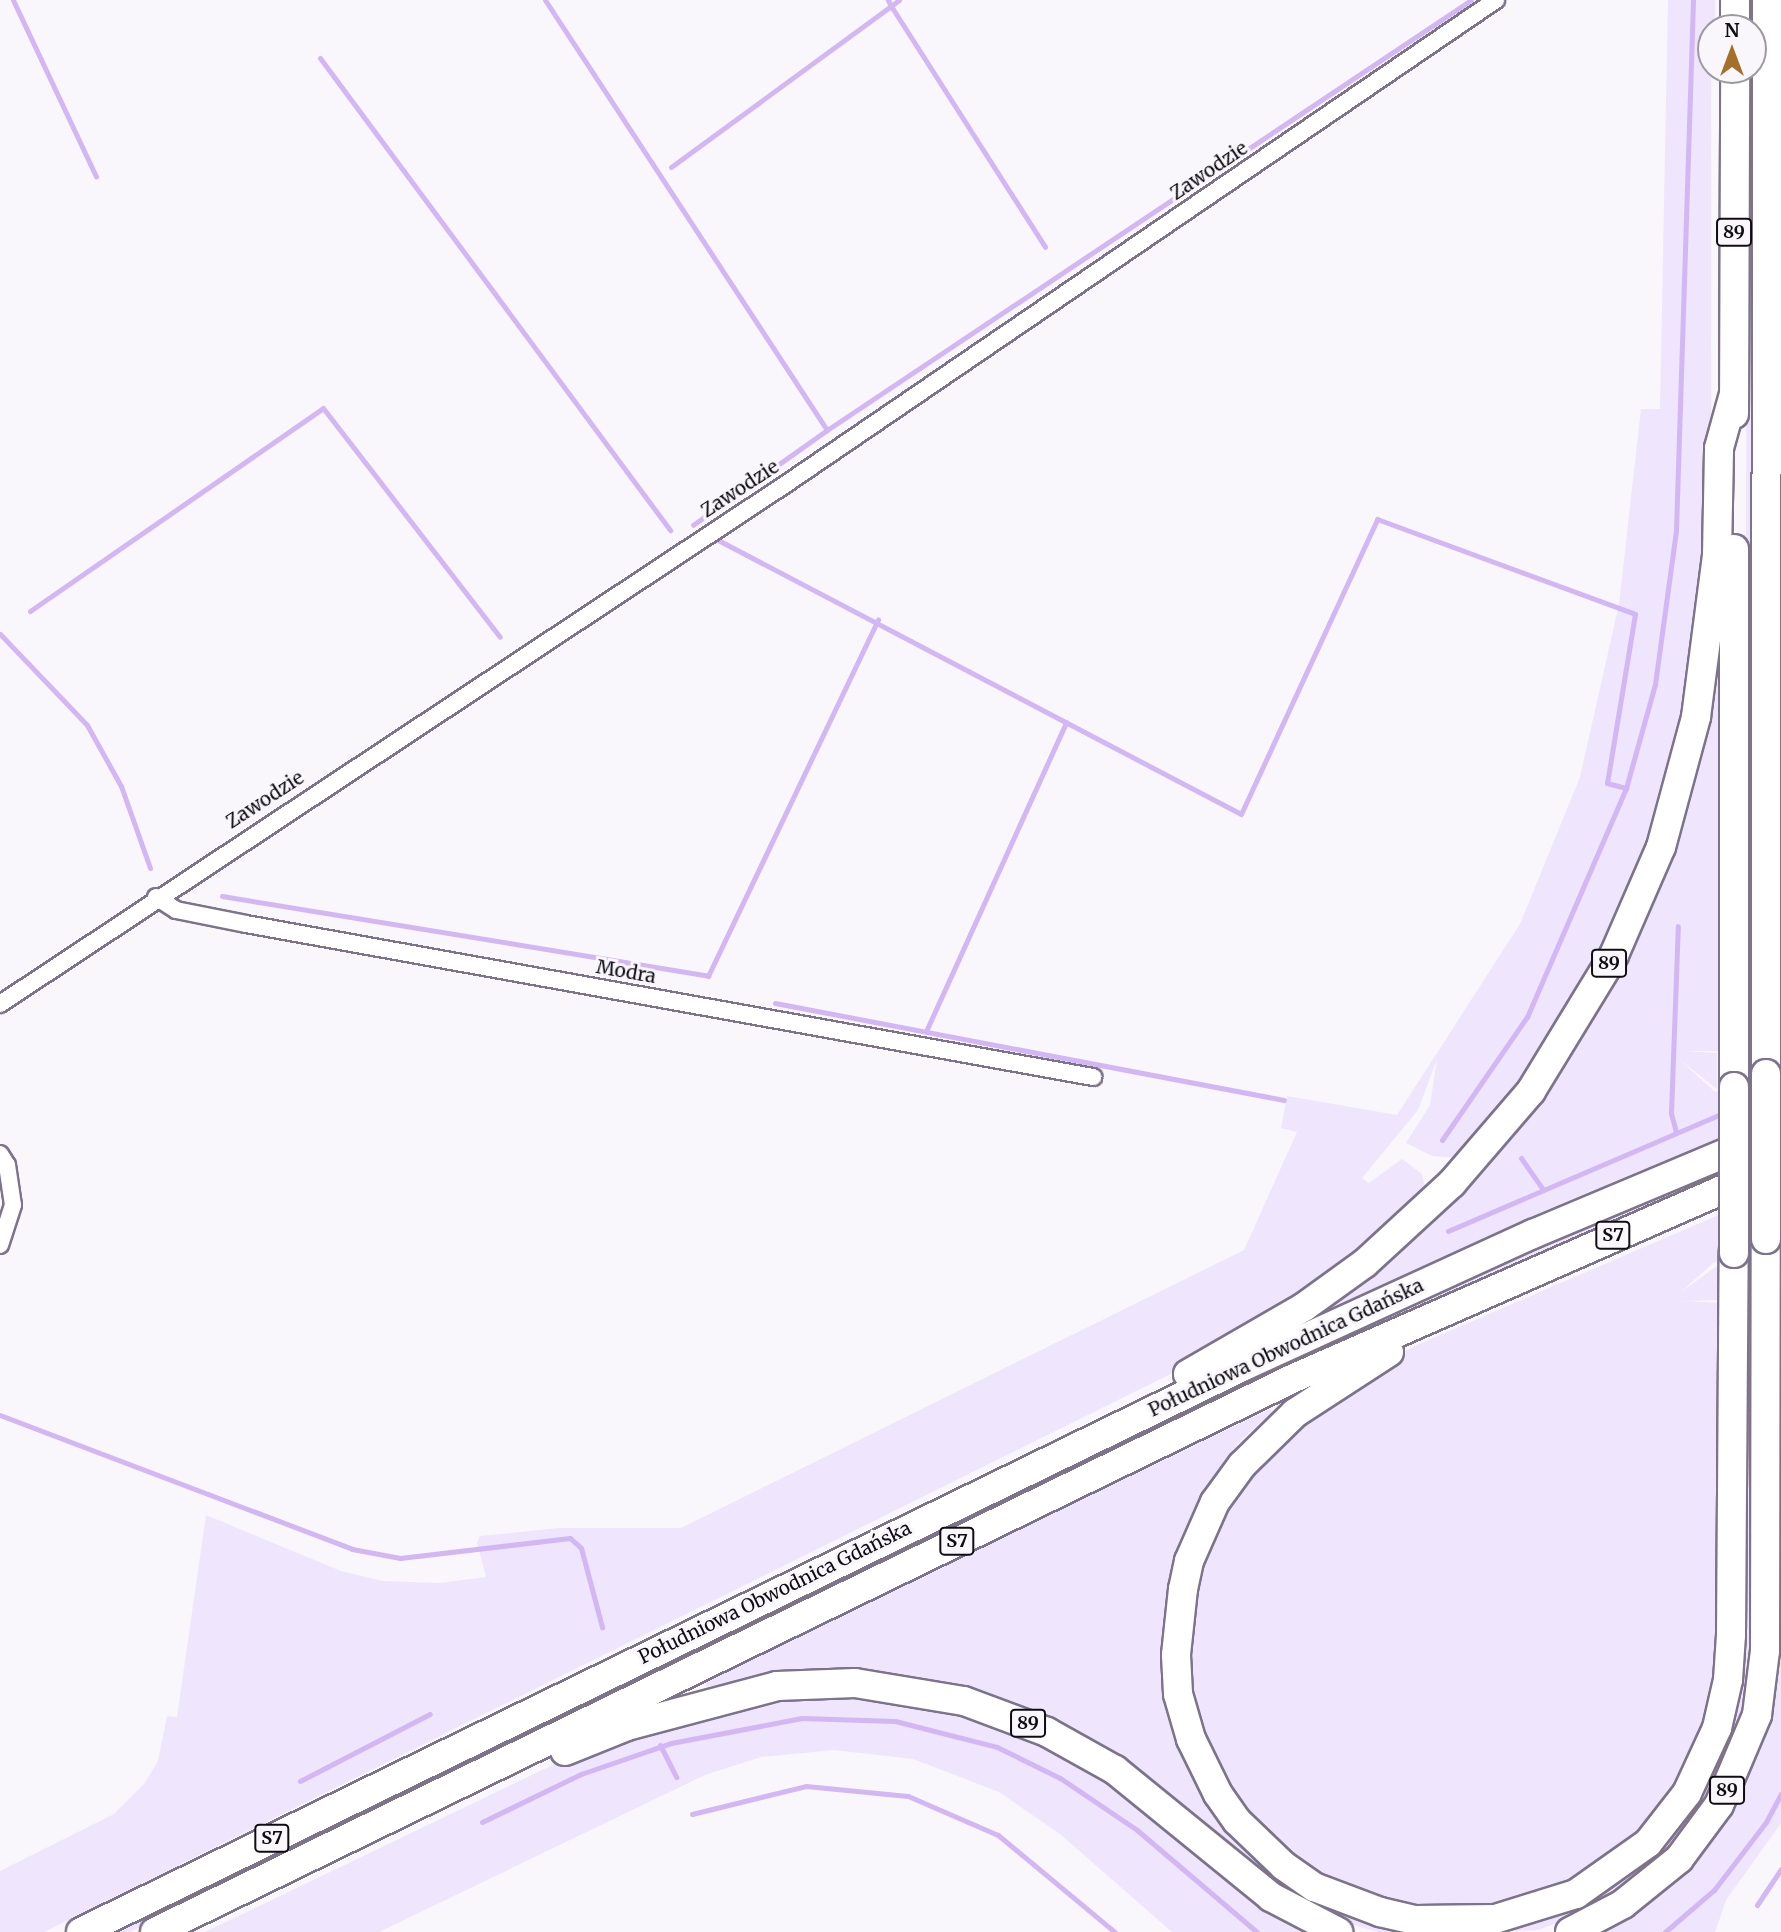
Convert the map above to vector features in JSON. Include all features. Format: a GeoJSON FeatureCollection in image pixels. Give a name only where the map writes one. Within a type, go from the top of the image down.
{"type":"FeatureCollection","features":[{"type":"Feature","properties":{"kind":"highway","name":"89"},"geometry":{"type":"LineString","coordinates":[[1570,1932],[1623,1904],[1679,1859],[1719,1805],[1756,1715],[1766,1627],[1767,0]]}},
{"type":"Feature","properties":{"kind":"highway","name":"89"},"geometry":{"type":"LineString","coordinates":[[1445,1308],[1396,1348],[1295,1413],[1242,1465],[1215,1502],[1189,1561],[1176,1655],[1178,1694],[1191,1739],[1237,1821],[1314,1887],[1380,1912],[1416,1920],[1495,1919],[1576,1894],[1648,1843],[1674,1813],[1703,1764],[1717,1728],[1728,1680],[1731,1635],[1734,1253],[1735,84]]}},
{"type":"Feature","properties":{"kind":"highway","name":"89"},"geometry":{"type":"LineString","coordinates":[[1767,285],[1781,355]]}},
{"type":"Feature","properties":{"kind":"highway","name":"89"},"geometry":{"type":"LineString","coordinates":[[1076,1447],[1126,1406],[1268,1329],[1365,1263],[1474,1158],[1531,1091],[1568,1036],[1641,896],[1681,786],[1709,639],[1717,555],[1719,448],[1734,394]]}},
{"type":"Feature","properties":{"kind":"highway","name":"Południowa Obwodnica Gdańska"},"geometry":{"type":"LineString","coordinates":[[81,1932],[1076,1447],[1533,1234],[1781,1130]]}},
{"type":"Feature","properties":{"kind":"highway","name":"Południowa Obwodnica Gdańska"},"geometry":{"type":"LineString","coordinates":[[155,1932],[1445,1308],[1781,1164]]}},
{"type":"Feature","properties":{"kind":"highway","name":"89"},"geometry":{"type":"LineString","coordinates":[[471,1778],[529,1766],[627,1726],[777,1686],[855,1683],[936,1695],[997,1711],[1079,1748],[1156,1801],[1270,1897],[1338,1932]]}},
{"type":"Feature","properties":{"kind":"street","name":"Zawodzie"},"geometry":{"type":"LineString","coordinates":[[0,1004],[156,897],[783,486],[1496,0]]}},
{"type":"Feature","properties":{"kind":"street","name":"Modra"},"geometry":{"type":"LineString","coordinates":[[156,897],[176,911],[1093,1077]]}},
{"type":"Feature","properties":{"kind":"street"},"geometry":{"type":"LineString","coordinates":[[0,1154],[6,1165],[13,1205],[0,1245]]}},
{"type":"Feature","properties":{"kind":"shaded area"},"geometry":{"type":"Polygon","coordinates":[[[1668,0],[1715,0],[1715,14],[1697,14],[1697,84],[1711,84],[1711,516],[1698,667],[1633,894],[1551,1045],[1461,1158],[1432,1156],[1406,1143],[1430,1105],[1437,1059],[1418,1110],[1362,1178],[1369,1183],[1402,1159],[1422,1174],[1426,1192],[1345,1267],[1209,1355],[44,1932],[0,1932],[0,1871],[114,1814],[144,1784],[158,1761],[167,1716],[177,1717],[206,1515],[341,1571],[383,1581],[439,1583],[486,1577],[477,1543],[480,1536],[559,1528],[681,1528],[1244,1250],[1297,1132],[1281,1128],[1287,1096],[1397,1115],[1520,924],[1580,777],[1619,604],[1641,409],[1660,409],[1668,0]]]}},
{"type":"Feature","properties":{"kind":"shaded area"},"geometry":{"type":"Polygon","coordinates":[[[1746,0],[1756,0],[1756,14],[1746,14],[1746,0]]]}},
{"type":"Feature","properties":{"kind":"shaded area"},"geometry":{"type":"Polygon","coordinates":[[[1746,84],[1756,84],[1755,1051],[1746,1051],[1746,84]]]}},
{"type":"Feature","properties":{"kind":"shaded area"},"geometry":{"type":"Polygon","coordinates":[[[1779,432],[1781,1023],[1779,1023],[1779,432]]]}},
{"type":"Feature","properties":{"kind":"shaded area"},"geometry":{"type":"Polygon","coordinates":[[[1718,648],[1722,648],[1723,1051],[1681,1051],[1717,1053],[1717,1089],[1679,1059],[1715,1092],[1781,1067],[1781,1112],[1548,1209],[1310,1318],[1349,1284],[1601,998],[1718,648]]]}},
{"type":"Feature","properties":{"kind":"shaded area"},"geometry":{"type":"Polygon","coordinates":[[[1781,1142],[1781,1153],[902,1555],[130,1932],[106,1932],[1097,1449],[1499,1261],[1781,1142]]]}},
{"type":"Feature","properties":{"kind":"shaded area"},"geometry":{"type":"Polygon","coordinates":[[[1781,1188],[1781,1235],[1713,1263],[1681,1292],[1717,1266],[1717,1300],[1681,1301],[1722,1303],[1721,1625],[1711,1705],[1689,1766],[1646,1827],[1576,1880],[1518,1902],[1457,1910],[1401,1905],[1333,1881],[1303,1864],[1266,1834],[1236,1799],[1211,1754],[1193,1704],[1186,1648],[1204,1545],[1256,1459],[1370,1370],[1417,1345],[1781,1188]]]}},
{"type":"Feature","properties":{"kind":"shaded area"},"geometry":{"type":"Polygon","coordinates":[[[1777,1273],[1781,1273],[1781,1823],[1726,1900],[1715,1932],[1598,1932],[1743,1784],[1777,1273]]]}},
{"type":"Feature","properties":{"kind":"shaded area"},"geometry":{"type":"Polygon","coordinates":[[[1745,1274],[1754,1274],[1753,1636],[1740,1724],[1704,1805],[1661,1859],[1634,1881],[1572,1917],[1538,1930],[1483,1932],[1569,1910],[1629,1874],[1655,1851],[1697,1799],[1727,1738],[1745,1274]]]}},
{"type":"Feature","properties":{"kind":"shaded area"},"geometry":{"type":"Polygon","coordinates":[[[1270,1409],[1272,1412],[1239,1442],[1208,1484],[1173,1561],[1162,1642],[1174,1725],[1313,1898],[1349,1915],[1421,1932],[1377,1932],[1347,1923],[1275,1885],[1042,1718],[757,1678],[707,1687],[705,1682],[735,1666],[1270,1409]]]}},
{"type":"Feature","properties":{"kind":"shaded area"},"geometry":{"type":"Polygon","coordinates":[[[849,1695],[942,1708],[1031,1737],[1105,1779],[1270,1911],[1308,1932],[1172,1932],[1060,1834],[999,1792],[913,1759],[834,1750],[761,1757],[705,1775],[379,1932],[205,1932],[584,1750],[754,1701],[849,1695]]]}},
{"type":"Feature","properties":{"kind":"waterway"},"geometry":{"type":"LineString","coordinates":[[13,0],[96,176]]}},
{"type":"Feature","properties":{"kind":"waterway"},"geometry":{"type":"LineString","coordinates":[[545,0],[827,430],[693,525]]}},
{"type":"Feature","properties":{"kind":"waterway"},"geometry":{"type":"LineString","coordinates":[[671,167],[891,6],[888,0]]}},
{"type":"Feature","properties":{"kind":"waterway"},"geometry":{"type":"LineString","coordinates":[[899,0],[891,6],[1045,247]]}},
{"type":"Feature","properties":{"kind":"waterway"},"geometry":{"type":"LineString","coordinates":[[827,430],[1471,0]]}},
{"type":"Feature","properties":{"kind":"waterway"},"geometry":{"type":"LineString","coordinates":[[1442,1140],[1527,1017],[1626,788],[1655,684],[1676,530],[1693,0]]}},
{"type":"Feature","properties":{"kind":"waterway"},"geometry":{"type":"LineString","coordinates":[[320,58],[670,530]]}},
{"type":"Feature","properties":{"kind":"waterway"},"geometry":{"type":"LineString","coordinates":[[30,611],[323,408],[500,637]]}},
{"type":"Feature","properties":{"kind":"waterway"},"geometry":{"type":"LineString","coordinates":[[718,540],[1241,814],[1377,519],[1635,614],[1607,783],[1626,788]]}},
{"type":"Feature","properties":{"kind":"waterway"},"geometry":{"type":"LineString","coordinates":[[222,896],[708,976],[878,620]]}},
{"type":"Feature","properties":{"kind":"waterway"},"geometry":{"type":"LineString","coordinates":[[0,634],[87,725],[121,786],[150,868]]}},
{"type":"Feature","properties":{"kind":"waterway"},"geometry":{"type":"LineString","coordinates":[[927,1029],[1066,722]]}},
{"type":"Feature","properties":{"kind":"waterway"},"geometry":{"type":"LineString","coordinates":[[1676,1132],[1671,1113],[1678,926]]}},
{"type":"Feature","properties":{"kind":"waterway"},"geometry":{"type":"LineString","coordinates":[[775,1003],[1284,1100]]}},
{"type":"Feature","properties":{"kind":"waterway"},"geometry":{"type":"LineString","coordinates":[[1448,1231],[1726,1112]]}},
{"type":"Feature","properties":{"kind":"waterway"},"geometry":{"type":"LineString","coordinates":[[1521,1158],[1543,1189]]}},
{"type":"Feature","properties":{"kind":"waterway"},"geometry":{"type":"LineString","coordinates":[[0,1415],[352,1549],[400,1558],[570,1538],[581,1548],[602,1627]]}},
{"type":"Feature","properties":{"kind":"waterway"},"geometry":{"type":"LineString","coordinates":[[300,1781],[430,1714]]}},
{"type":"Feature","properties":{"kind":"waterway"},"geometry":{"type":"LineString","coordinates":[[482,1822],[581,1774],[671,1743],[802,1718],[895,1721],[997,1747],[1060,1778],[1137,1830],[1257,1932]]}},
{"type":"Feature","properties":{"kind":"waterway"},"geometry":{"type":"LineString","coordinates":[[660,1745],[676,1777]]}},
{"type":"Feature","properties":{"kind":"waterway"},"geometry":{"type":"LineString","coordinates":[[692,1814],[806,1786],[908,1796],[998,1835],[1115,1932]]}},
{"type":"Feature","properties":{"kind":"waterway"},"geometry":{"type":"LineString","coordinates":[[1665,1932],[1714,1890],[1766,1822],[1781,1794]]}},
{"type":"Feature","properties":{"kind":"waterway"},"geometry":{"type":"LineString","coordinates":[[1757,1905],[1781,1869]]}}]}
